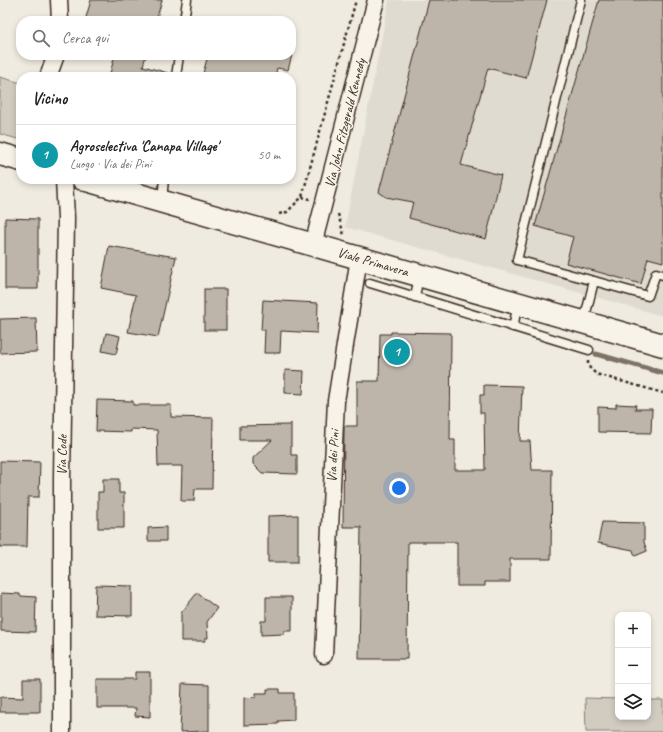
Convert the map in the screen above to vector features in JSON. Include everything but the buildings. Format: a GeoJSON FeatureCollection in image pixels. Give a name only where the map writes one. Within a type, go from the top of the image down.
{"type":"FeatureCollection","features":[{"type":"Feature","properties":{"kind":"main road"},"geometry":{"type":"LineString","coordinates":[[0,154],[16,159]]}},
{"type":"Feature","properties":{"kind":"main road","name":"Viale Primavera"},"geometry":{"type":"LineString","coordinates":[[100,184],[663,345]]}},
{"type":"Feature","properties":{"kind":"street"},"geometry":{"type":"LineString","coordinates":[[59,0],[60,16]]}},
{"type":"Feature","properties":{"kind":"street","name":"Via John Fitzgerald Kennedy"},"geometry":{"type":"LineString","coordinates":[[313,245],[376,0]]}},
{"type":"Feature","properties":{"kind":"street"},"geometry":{"type":"LineString","coordinates":[[50,72],[54,60]]}},
{"type":"Feature","properties":{"kind":"street","name":"Via Code"},"geometry":{"type":"LineString","coordinates":[[62,732],[62,478],[66,218],[64,184]]}},
{"type":"Feature","properties":{"kind":"street","name":"Via dei Pini"},"geometry":{"type":"LineString","coordinates":[[324,655],[336,401],[359,258]]}},
{"type":"Feature","properties":{"kind":"lane"},"geometry":{"type":"LineString","coordinates":[[185,16],[187,0]]}},
{"type":"Feature","properties":{"kind":"lane"},"geometry":{"type":"LineString","coordinates":[[581,0],[517,260],[648,296],[656,274],[663,275]]}},
{"type":"Feature","properties":{"kind":"lane"},"geometry":{"type":"LineString","coordinates":[[177,72],[178,60]]}},
{"type":"Feature","properties":{"kind":"lane"},"geometry":{"type":"LineString","coordinates":[[161,202],[163,184]]}},
{"type":"Feature","properties":{"kind":"lane"},"geometry":{"type":"LineString","coordinates":[[415,297],[419,275]]}},
{"type":"Feature","properties":{"kind":"lane"},"geometry":{"type":"LineString","coordinates":[[583,322],[594,281]]}},
{"type":"Feature","properties":{"kind":"lane"},"geometry":{"type":"LineString","coordinates":[[370,284],[589,350]]}},
{"type":"Feature","properties":{"kind":"lane"},"geometry":{"type":"LineString","coordinates":[[513,327],[518,303]]}},
{"type":"Feature","properties":{"kind":"path"},"geometry":{"type":"LineString","coordinates":[[274,216],[286,212],[302,197],[356,0]]}},
{"type":"Feature","properties":{"kind":"path"},"geometry":{"type":"LineString","coordinates":[[589,350],[588,366],[596,374],[663,393]]}},
{"type":"Feature","properties":{"kind":"shaded area"},"geometry":{"type":"Polygon","coordinates":[[[389,0],[663,0],[663,316],[345,227],[389,0]]]}},
{"type":"Feature","properties":{"kind":"shaded area"},"geometry":{"type":"Polygon","coordinates":[[[0,77],[16,82],[16,139],[0,134],[0,77]]]}},
{"type":"Feature","properties":{"kind":"shaded area"},"geometry":{"type":"Polygon","coordinates":[[[585,698],[615,699],[615,720],[651,720],[651,700],[663,700],[663,732],[586,732],[585,698]]]}},
{"type":"Feature","properties":{"kind":"waterway"},"geometry":{"type":"LineString","coordinates":[[596,354],[663,373]]}},
{"type":"Feature","properties":{"kind":"place","name":"Agroselectiva 'Canapa Village'"},"geometry":{"type":"Point","coordinates":[397,352]}}]}
